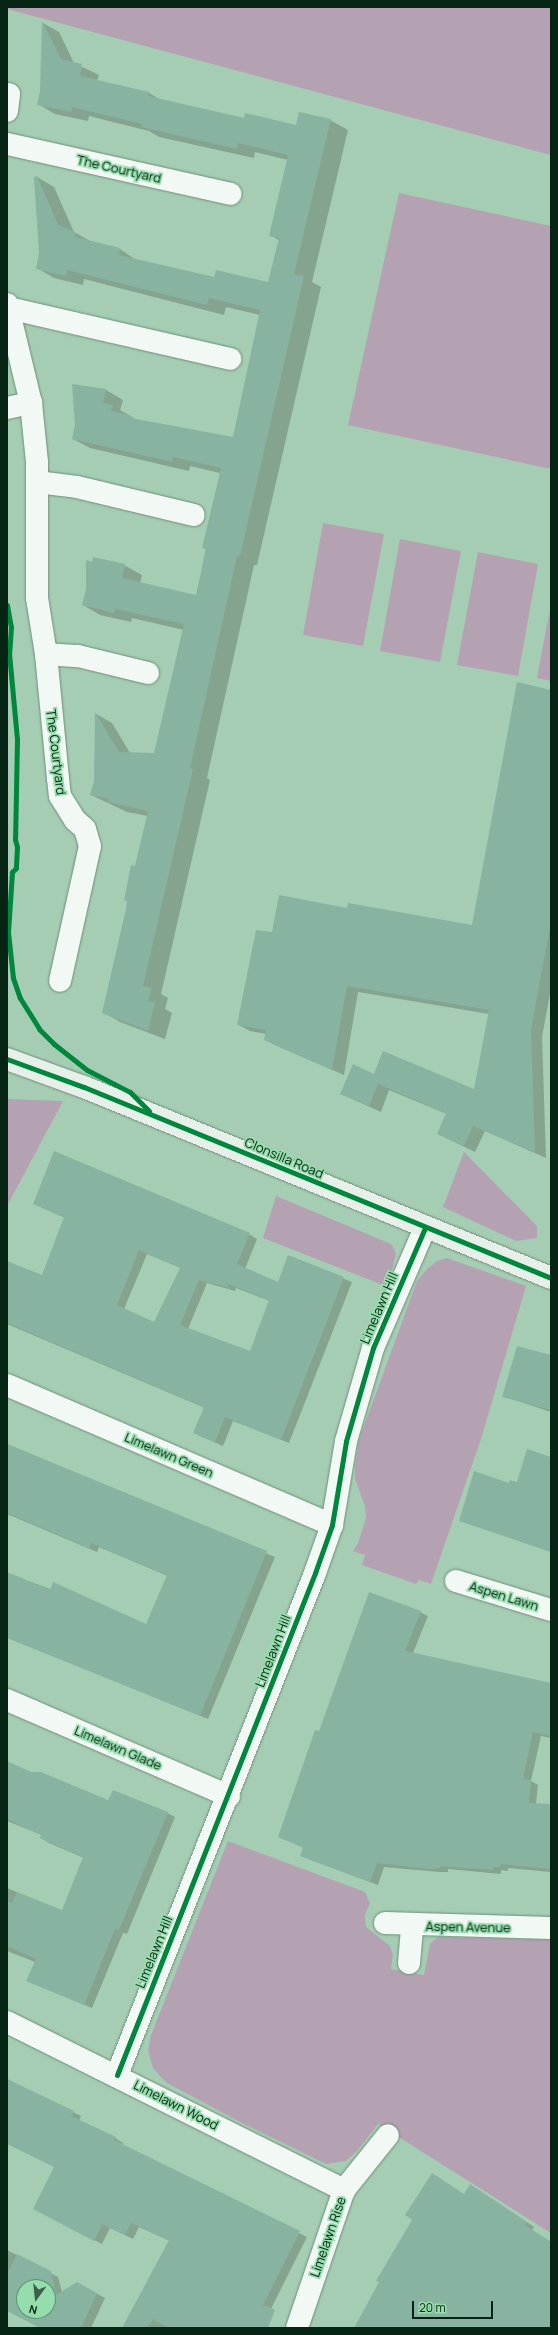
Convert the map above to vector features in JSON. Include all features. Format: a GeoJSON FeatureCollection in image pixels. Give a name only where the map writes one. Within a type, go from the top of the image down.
{"type":"FeatureCollection","features":[{"type":"Feature","properties":{"kind":"main road","name":"Clonsilla Road"},"geometry":{"type":"LineString","coordinates":[[7,1059],[84,1087],[424,1228],[551,1278]]}},
{"type":"Feature","properties":{"kind":"street","name":"The Courtyard"},"geometry":{"type":"LineString","coordinates":[[7,144],[230,194]]}},
{"type":"Feature","properties":{"kind":"street","name":"The Courtyard"},"geometry":{"type":"LineString","coordinates":[[60,981],[90,846],[85,829],[75,820],[60,796],[46,654],[37,598],[35,522],[37,482],[31,403],[8,306],[230,359]]}},
{"type":"Feature","properties":{"kind":"street"},"geometry":{"type":"LineString","coordinates":[[7,408],[31,403]]}},
{"type":"Feature","properties":{"kind":"street"},"geometry":{"type":"LineString","coordinates":[[37,482],[77,487],[194,515]]}},
{"type":"Feature","properties":{"kind":"street"},"geometry":{"type":"LineString","coordinates":[[46,654],[78,656],[148,673]]}},
{"type":"Feature","properties":{"kind":"street","name":"Limelawn Hill"},"geometry":{"type":"LineString","coordinates":[[117,2075],[229,1796],[332,1524],[346,1441],[373,1348],[424,1228]]}},
{"type":"Feature","properties":{"kind":"street","name":"Limelawn Green"},"geometry":{"type":"LineString","coordinates":[[7,1385],[332,1524]]}},
{"type":"Feature","properties":{"kind":"street","name":"Aspen Lawn"},"geometry":{"type":"LineString","coordinates":[[456,1581],[551,1610]]}},
{"type":"Feature","properties":{"kind":"street","name":"Limelawn Glade"},"geometry":{"type":"LineString","coordinates":[[7,1700],[229,1796]]}},
{"type":"Feature","properties":{"kind":"street","name":"Aspen Avenue"},"geometry":{"type":"LineString","coordinates":[[384,1923],[551,1928]]}},
{"type":"Feature","properties":{"kind":"street"},"geometry":{"type":"LineString","coordinates":[[409,1963],[412,1925]]}},
{"type":"Feature","properties":{"kind":"street","name":"Limelawn Wood"},"geometry":{"type":"LineString","coordinates":[[7,2022],[117,2075],[344,2190]]}},
{"type":"Feature","properties":{"kind":"street","name":"Limelawn Rise"},"geometry":{"type":"LineString","coordinates":[[297,2328],[344,2190],[388,2135]]}},
{"type":"Feature","properties":{"kind":"shaded area"},"geometry":{"type":"Polygon","coordinates":[[[7,7],[551,7],[551,155],[7,9],[7,7]]]}},
{"type":"Feature","properties":{"kind":"shaded area"},"geometry":{"type":"Polygon","coordinates":[[[399,193],[551,226],[551,469],[348,425],[399,193]]]}},
{"type":"Feature","properties":{"kind":"shaded area"},"geometry":{"type":"Polygon","coordinates":[[[323,523],[384,534],[363,646],[303,635],[323,523]]]}},
{"type":"Feature","properties":{"kind":"shaded area"},"geometry":{"type":"Polygon","coordinates":[[[400,539],[461,551],[440,662],[380,651],[400,539]]]}},
{"type":"Feature","properties":{"kind":"shaded area"},"geometry":{"type":"Polygon","coordinates":[[[478,552],[538,564],[518,676],[457,665],[478,552]]]}},
{"type":"Feature","properties":{"kind":"shaded area"},"geometry":{"type":"Polygon","coordinates":[[[551,604],[551,681],[537,678],[551,604]]]}},
{"type":"Feature","properties":{"kind":"shaded area"},"geometry":{"type":"Polygon","coordinates":[[[7,1099],[63,1101],[7,1206],[7,1099]]]}},
{"type":"Feature","properties":{"kind":"shaded area"},"geometry":{"type":"Polygon","coordinates":[[[464,1152],[537,1226],[537,1238],[516,1241],[443,1207],[464,1152]]]}},
{"type":"Feature","properties":{"kind":"shaded area"},"geometry":{"type":"Polygon","coordinates":[[[276,1196],[391,1244],[396,1253],[388,1287],[263,1238],[276,1196]]]}},
{"type":"Feature","properties":{"kind":"shaded area"},"geometry":{"type":"Polygon","coordinates":[[[447,1258],[526,1286],[481,1439],[431,1584],[419,1580],[416,1584],[362,1565],[365,1555],[353,1551],[358,1543],[366,1518],[365,1506],[355,1479],[355,1467],[359,1440],[417,1281],[427,1269],[437,1261],[447,1258]]]}},
{"type":"Feature","properties":{"kind":"shaded area"},"geometry":{"type":"Polygon","coordinates":[[[228,1841],[365,1892],[370,1903],[365,1915],[366,1927],[390,1946],[393,1954],[391,1969],[424,1975],[430,1944],[438,1937],[551,1940],[551,2233],[378,2124],[357,2151],[346,2161],[326,2164],[240,2122],[167,2083],[153,2068],[148,2051],[151,2035],[228,1841]]]}},
{"type":"Feature","properties":{"kind":"building"},"geometry":{"type":"Polygon","coordinates":[[[42,21],[61,59],[82,64],[80,76],[149,92],[148,96],[244,118],[245,113],[296,125],[299,112],[331,119],[294,274],[304,276],[240,556],[237,556],[190,768],[193,769],[143,986],[152,988],[148,1001],[155,1002],[148,1031],[102,1013],[126,909],[127,901],[124,900],[131,865],[135,866],[148,811],[108,802],[109,799],[90,795],[94,781],[95,712],[119,752],[154,753],[184,624],[115,609],[114,613],[82,605],[86,589],[86,560],[92,562],[93,557],[125,564],[122,578],[196,595],[206,549],[202,548],[221,468],[173,457],[172,462],[72,439],[75,425],[72,384],[106,389],[103,403],[113,405],[111,411],[132,416],[131,418],[233,437],[260,310],[209,298],[207,305],[67,270],[66,276],[36,269],[39,253],[34,177],[37,176],[58,225],[75,232],[75,237],[120,248],[119,255],[214,277],[216,270],[268,282],[279,238],[269,236],[288,155],[238,143],[237,149],[141,127],[142,124],[72,107],[71,112],[37,105],[40,91],[42,21]]]}},
{"type":"Feature","properties":{"kind":"building"},"geometry":{"type":"Polygon","coordinates":[[[517,682],[551,690],[551,921],[531,1030],[535,1152],[473,1126],[464,1146],[437,1134],[446,1113],[378,1084],[369,1106],[340,1094],[353,1064],[374,1074],[383,1051],[474,1089],[489,1010],[347,986],[332,1070],[264,1040],[266,1030],[237,1025],[256,930],[272,932],[279,895],[347,908],[348,903],[472,925],[517,682]]]}},
{"type":"Feature","properties":{"kind":"building"},"geometry":{"type":"Polygon","coordinates":[[[54,1151],[250,1233],[237,1264],[278,1282],[288,1255],[344,1277],[281,1440],[225,1417],[215,1442],[193,1433],[204,1407],[7,1323],[7,1261],[42,1275],[64,1217],[33,1204],[54,1151]],[[139,1250],[117,1305],[154,1322],[180,1268],[139,1250]],[[199,1280],[180,1325],[250,1351],[269,1300],[228,1284],[227,1287],[199,1280]]]}},
{"type":"Feature","properties":{"kind":"building"},"geometry":{"type":"Polygon","coordinates":[[[517,1346],[551,1355],[551,1410],[502,1397],[517,1346]]]}},
{"type":"Feature","properties":{"kind":"building"},"geometry":{"type":"Polygon","coordinates":[[[7,1444],[267,1551],[200,1716],[7,1638],[7,1572],[50,1590],[53,1582],[146,1624],[167,1575],[91,1543],[89,1548],[7,1513],[7,1444]]]}},
{"type":"Feature","properties":{"kind":"building"},"geometry":{"type":"Polygon","coordinates":[[[527,1449],[551,1457],[551,1552],[459,1521],[474,1471],[509,1483],[510,1480],[517,1482],[527,1449]]]}},
{"type":"Feature","properties":{"kind":"building"},"geometry":{"type":"Polygon","coordinates":[[[369,1592],[421,1611],[405,1651],[551,1683],[551,1736],[533,1732],[523,1779],[531,1780],[529,1803],[551,1804],[551,1869],[501,1864],[500,1867],[494,1867],[493,1870],[440,1866],[440,1868],[430,1869],[377,1863],[370,1882],[300,1856],[303,1847],[278,1837],[315,1730],[319,1731],[369,1592]]]}},
{"type":"Feature","properties":{"kind":"building"},"geometry":{"type":"Polygon","coordinates":[[[7,1761],[31,1772],[41,1772],[108,1800],[113,1790],[168,1812],[119,1930],[115,1929],[84,2005],[26,1981],[36,1959],[7,1946],[7,1901],[12,1903],[17,1892],[62,1910],[83,1857],[40,1838],[41,1835],[7,1819],[7,1761]]]}},
{"type":"Feature","properties":{"kind":"building"},"geometry":{"type":"Polygon","coordinates":[[[7,2079],[74,2111],[71,2116],[116,2137],[114,2140],[300,2231],[263,2305],[275,2310],[268,2328],[169,2328],[153,2319],[147,2328],[122,2328],[169,2240],[131,2223],[125,2235],[102,2224],[94,2241],[33,2209],[54,2167],[7,2144],[7,2079]]]}},
{"type":"Feature","properties":{"kind":"building"},"geometry":{"type":"Polygon","coordinates":[[[432,2173],[464,2194],[470,2184],[527,2222],[525,2225],[551,2242],[551,2328],[354,2328],[379,2282],[376,2281],[412,2220],[405,2215],[432,2173]]]}},
{"type":"Feature","properties":{"kind":"building"},"geometry":{"type":"Polygon","coordinates":[[[17,2254],[51,2271],[53,2279],[16,2279],[16,2316],[7,2311],[7,2274],[17,2254]]]}},
{"type":"Feature","properties":{"kind":"building"},"geometry":{"type":"Polygon","coordinates":[[[77,2282],[97,2293],[81,2328],[40,2328],[23,2319],[56,2319],[56,2295],[77,2282]]]}},
{"type":"Feature","properties":{"kind":"cycle path"},"geometry":{"type":"LineString","coordinates":[[7,605],[11,627],[9,653],[17,739],[15,839],[17,847],[16,868],[12,872],[8,932],[13,978],[20,998],[39,1029],[54,1044],[87,1070],[130,1092],[149,1111]]}},
{"type":"Feature","properties":{"kind":"cycle path"},"geometry":{"type":"LineString","coordinates":[[7,1059],[84,1087],[551,1278]]}},
{"type":"Feature","properties":{"kind":"cycle path"},"geometry":{"type":"LineString","coordinates":[[117,2075],[315,1573],[332,1525],[346,1441],[373,1348],[425,1228]]}}]}
